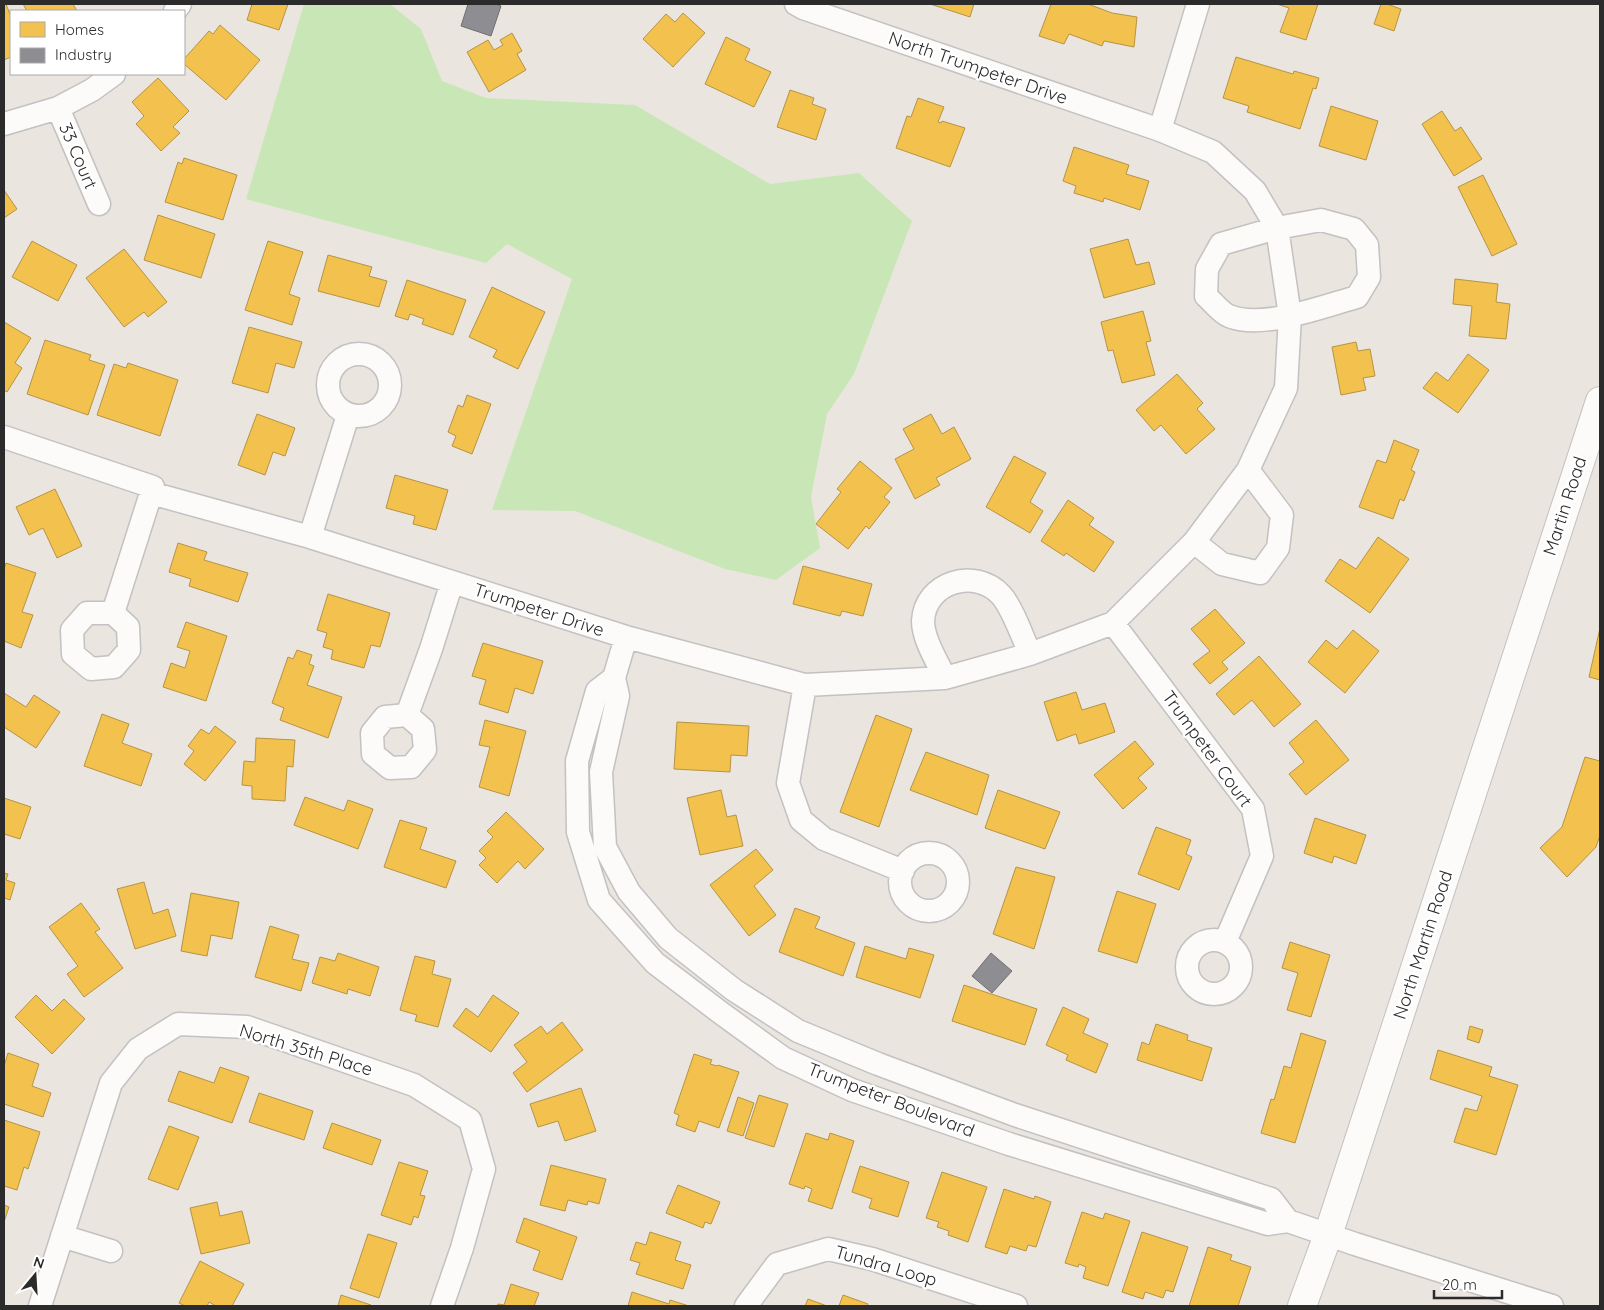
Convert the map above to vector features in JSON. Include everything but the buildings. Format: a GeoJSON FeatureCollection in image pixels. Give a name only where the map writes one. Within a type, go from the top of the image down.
{"type":"FeatureCollection","features":[{"type":"Feature","properties":{"kind":"street","name":"North Trumpeter Drive"},"geometry":{"type":"LineString","coordinates":[[626,637],[805,686],[945,678],[1030,654],[1113,623],[1194,542],[1248,470],[1286,388],[1290,316],[1277,228],[1255,191],[1213,152],[1160,130],[796,4]]}},
{"type":"Feature","properties":{"kind":"street"},"geometry":{"type":"LineString","coordinates":[[1160,130],[1198,4]]}},
{"type":"Feature","properties":{"kind":"street"},"geometry":{"type":"LineString","coordinates":[[4,124],[58,108],[92,90],[113,75]]}},
{"type":"Feature","properties":{"kind":"street","name":"33 Court"},"geometry":{"type":"LineString","coordinates":[[58,108],[99,204]]}},
{"type":"Feature","properties":{"kind":"street"},"geometry":{"type":"LineString","coordinates":[[1321,220],[1354,229],[1367,244],[1369,276],[1357,297],[1290,316],[1251,321],[1228,316],[1206,296],[1207,269],[1221,244],[1277,228],[1321,220]]}},
{"type":"Feature","properties":{"kind":"street","name":"Martin Road"},"geometry":{"type":"LineString","coordinates":[[1540,583],[1600,401]]}},
{"type":"Feature","properties":{"kind":"street"},"geometry":{"type":"LineString","coordinates":[[310,537],[348,415]]}},
{"type":"Feature","properties":{"kind":"street","name":"Trumpeter Drive"},"geometry":{"type":"LineString","coordinates":[[4,437],[153,487],[151,493],[310,537],[626,637]]}},
{"type":"Feature","properties":{"kind":"street"},"geometry":{"type":"LineString","coordinates":[[1194,542],[1222,564],[1260,573],[1278,548],[1282,515],[1248,470]]}},
{"type":"Feature","properties":{"kind":"street"},"geometry":{"type":"LineString","coordinates":[[113,613],[151,493]]}},
{"type":"Feature","properties":{"kind":"street"},"geometry":{"type":"LineString","coordinates":[[945,678],[925,637],[923,619],[928,603],[940,589],[955,582],[972,580],[989,585],[1002,596],[1030,654]]}},
{"type":"Feature","properties":{"kind":"street","name":"Trumpeter Drive"},"geometry":{"type":"LineString","coordinates":[[407,715],[452,582]]}},
{"type":"Feature","properties":{"kind":"street","name":"North Martin Road"},"geometry":{"type":"LineString","coordinates":[[1302,1306],[1328,1235],[1540,583]]}},
{"type":"Feature","properties":{"kind":"street","name":"Trumpeter Court"},"geometry":{"type":"LineString","coordinates":[[1113,623],[1252,808],[1262,856],[1225,942]]}},
{"type":"Feature","properties":{"kind":"street","name":"Trumpeter Boulevard"},"geometry":{"type":"LineString","coordinates":[[626,637],[614,678],[618,696],[601,772],[605,847],[629,892],[668,938],[734,990],[798,1031],[878,1064],[1015,1115],[1271,1199],[1288,1220],[1328,1235],[1552,1306]]}},
{"type":"Feature","properties":{"kind":"street","name":"Trumpeter Boulevard"},"geometry":{"type":"LineString","coordinates":[[614,678],[597,691],[577,761],[578,832],[599,900],[655,963],[783,1058],[852,1090],[1009,1144],[1268,1224],[1288,1220]]}},
{"type":"Feature","properties":{"kind":"street"},"geometry":{"type":"LineString","coordinates":[[805,686],[788,783],[800,820],[824,839],[903,871]]}},
{"type":"Feature","properties":{"kind":"street","name":"North 35th Place"},"geometry":{"type":"LineString","coordinates":[[40,1306],[111,1083],[138,1049],[178,1024],[246,1027],[414,1084],[470,1120],[484,1169],[462,1248],[442,1306]]}},
{"type":"Feature","properties":{"kind":"street"},"geometry":{"type":"LineString","coordinates":[[62,1236],[111,1251]]}},
{"type":"Feature","properties":{"kind":"street","name":"Tundra Loop"},"geometry":{"type":"LineString","coordinates":[[746,1306],[777,1264],[828,1249],[872,1259],[1016,1306]]}},
{"type":"Feature","properties":{"kind":"green space"},"geometry":{"type":"Polygon","coordinates":[[[304,4],[390,4],[421,29],[442,81],[486,98],[635,105],[770,184],[859,173],[912,221],[854,374],[827,414],[811,497],[820,548],[776,580],[725,569],[575,511],[492,510],[572,279],[507,244],[486,263],[246,199],[304,4]]]}}]}
